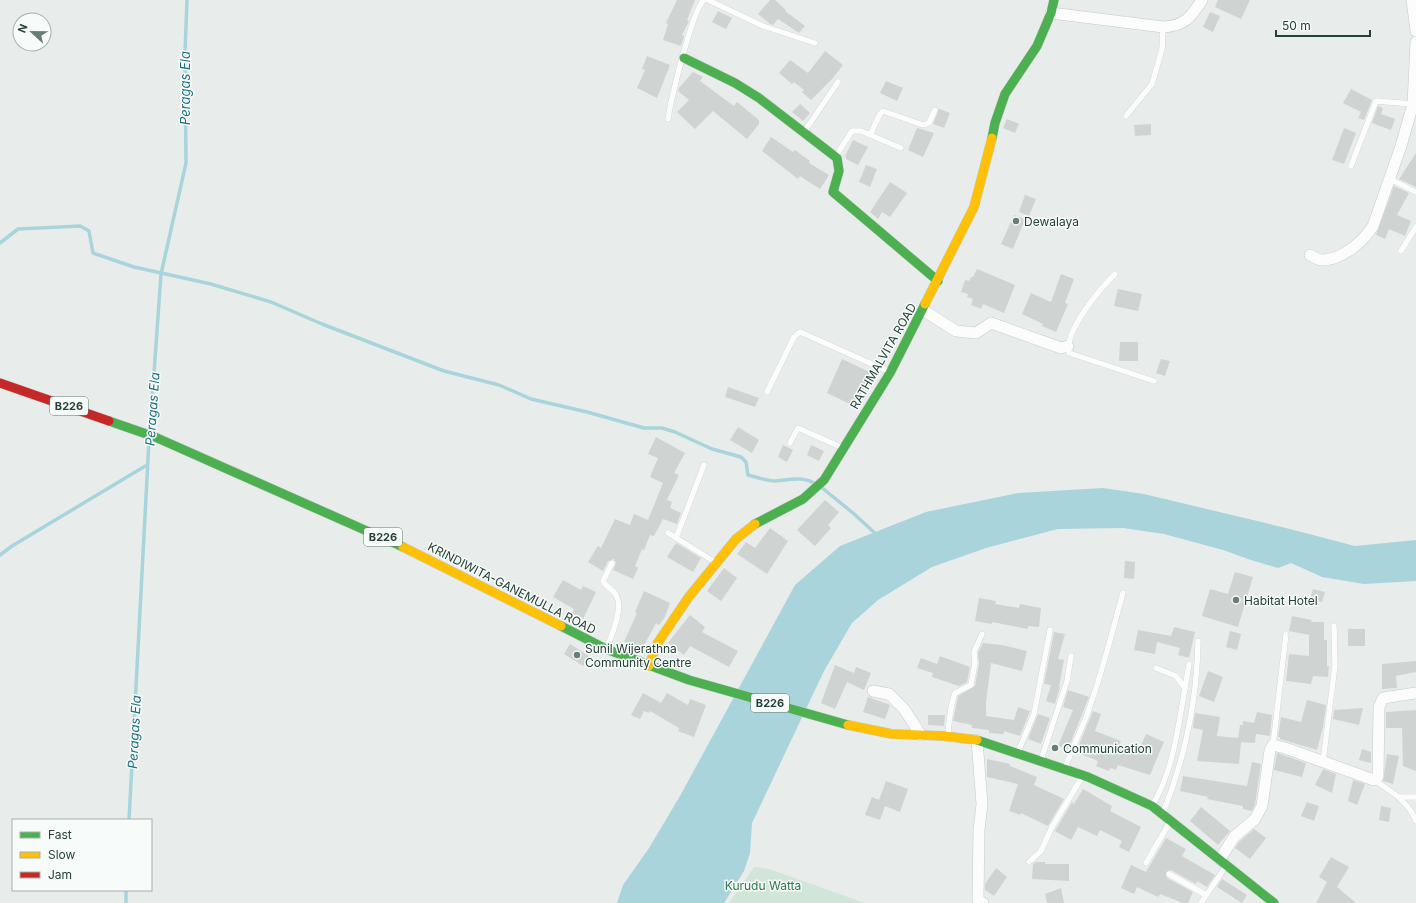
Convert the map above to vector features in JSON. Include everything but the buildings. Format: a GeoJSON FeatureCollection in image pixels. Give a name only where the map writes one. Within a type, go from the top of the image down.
{"type":"FeatureCollection","features":[{"type":"Feature","properties":{"kind":"main road","name":"RATHMALVITA ROAD"},"geometry":{"type":"LineString","coordinates":[[649,666],[657,644],[716,563],[736,539],[751,526],[803,499],[824,480],[890,373],[938,281],[974,207],[991,145],[995,123],[1005,94],[1037,46],[1051,14],[1054,0]]}},
{"type":"Feature","properties":{"kind":"main road"},"geometry":{"type":"LineString","coordinates":[[684,58],[735,83],[759,98],[835,158],[839,171],[833,192],[938,281]]}},
{"type":"Feature","properties":{"kind":"main road","name":"KRINDIWITA-GANEMULLA ROAD"},"geometry":{"type":"LineString","coordinates":[[0,383],[155,437],[389,540],[606,649],[649,666],[689,680],[841,724],[892,734],[948,736],[977,740],[1083,775],[1152,806],[1163,813],[1274,903]]}},
{"type":"Feature","properties":{"kind":"street"},"geometry":{"type":"LineString","coordinates":[[1051,14],[1163,27],[1174,26],[1188,19],[1202,0]]}},
{"type":"Feature","properties":{"kind":"street"},"geometry":{"type":"LineString","coordinates":[[1412,0],[1416,31]]}},
{"type":"Feature","properties":{"kind":"street"},"geometry":{"type":"LineString","coordinates":[[1310,255],[1320,260],[1332,259],[1350,249],[1366,237],[1373,226],[1390,179],[1414,101],[1416,42]]}},
{"type":"Feature","properties":{"kind":"street"},"geometry":{"type":"LineString","coordinates":[[923,310],[956,331],[976,333],[991,323],[1061,348],[1068,346]]}},
{"type":"Feature","properties":{"kind":"street"},"geometry":{"type":"LineString","coordinates":[[873,691],[889,694],[904,708],[922,735]]}},
{"type":"Feature","properties":{"kind":"street"},"geometry":{"type":"LineString","coordinates":[[1224,861],[1234,837],[1255,819],[1262,806],[1270,750],[1273,745],[1374,780],[1378,777],[1379,707],[1383,698],[1416,693]]}},
{"type":"Feature","properties":{"kind":"street"},"geometry":{"type":"LineString","coordinates":[[977,740],[982,816],[978,830],[977,879],[978,900],[982,903]]}},
{"type":"Feature","properties":{"kind":"lane"},"geometry":{"type":"LineString","coordinates":[[668,119],[671,102],[699,4],[704,0]]}},
{"type":"Feature","properties":{"kind":"lane"},"geometry":{"type":"LineString","coordinates":[[708,0],[763,26],[816,43]]}},
{"type":"Feature","properties":{"kind":"lane"},"geometry":{"type":"LineString","coordinates":[[1126,116],[1152,84],[1162,48],[1163,27]]}},
{"type":"Feature","properties":{"kind":"lane"},"geometry":{"type":"LineString","coordinates":[[804,132],[838,82]]}},
{"type":"Feature","properties":{"kind":"lane"},"geometry":{"type":"LineString","coordinates":[[1352,166],[1376,101],[1414,101]]}},
{"type":"Feature","properties":{"kind":"lane"},"geometry":{"type":"LineString","coordinates":[[870,135],[880,114],[884,111],[923,125],[929,123],[935,110]]}},
{"type":"Feature","properties":{"kind":"lane"},"geometry":{"type":"LineString","coordinates":[[835,158],[852,130],[861,131],[901,148]]}},
{"type":"Feature","properties":{"kind":"lane"},"geometry":{"type":"LineString","coordinates":[[1390,179],[1416,192]]}},
{"type":"Feature","properties":{"kind":"lane"},"geometry":{"type":"LineString","coordinates":[[1401,251],[1416,227]]}},
{"type":"Feature","properties":{"kind":"lane"},"geometry":{"type":"LineString","coordinates":[[1115,274],[1098,291],[1075,328],[1068,346],[1069,353],[1154,381]]}},
{"type":"Feature","properties":{"kind":"lane"},"geometry":{"type":"LineString","coordinates":[[767,392],[794,337],[800,332],[890,373]]}},
{"type":"Feature","properties":{"kind":"lane"},"geometry":{"type":"LineString","coordinates":[[790,443],[798,428],[843,448]]}},
{"type":"Feature","properties":{"kind":"lane"},"geometry":{"type":"LineString","coordinates":[[676,538],[704,465]]}},
{"type":"Feature","properties":{"kind":"lane"},"geometry":{"type":"LineString","coordinates":[[668,533],[716,563]]}},
{"type":"Feature","properties":{"kind":"lane"},"geometry":{"type":"LineString","coordinates":[[606,649],[616,621],[619,604],[616,595],[603,581],[612,563]]}},
{"type":"Feature","properties":{"kind":"lane"},"geometry":{"type":"LineString","coordinates":[[1065,768],[1095,689],[1123,593]]}},
{"type":"Feature","properties":{"kind":"lane"},"geometry":{"type":"LineString","coordinates":[[1323,762],[1335,665],[1334,626]]}},
{"type":"Feature","properties":{"kind":"lane"},"geometry":{"type":"LineString","coordinates":[[1018,753],[1034,714],[1050,630]]}},
{"type":"Feature","properties":{"kind":"lane"},"geometry":{"type":"LineString","coordinates":[[948,736],[949,713],[952,702],[955,693],[971,685],[975,663],[974,652],[982,634]]}},
{"type":"Feature","properties":{"kind":"lane"},"geometry":{"type":"LineString","coordinates":[[1273,745],[1286,634]]}},
{"type":"Feature","properties":{"kind":"lane"},"geometry":{"type":"LineString","coordinates":[[1163,813],[1174,784],[1188,731],[1198,641]]}},
{"type":"Feature","properties":{"kind":"lane"},"geometry":{"type":"LineString","coordinates":[[1040,760],[1066,681],[1071,656]]}},
{"type":"Feature","properties":{"kind":"lane"},"geometry":{"type":"LineString","coordinates":[[1152,806],[1161,791],[1167,773],[1176,737],[1190,664]]}},
{"type":"Feature","properties":{"kind":"lane"},"geometry":{"type":"LineString","coordinates":[[1156,668],[1176,676],[1185,688]]}},
{"type":"Feature","properties":{"kind":"lane"},"geometry":{"type":"LineString","coordinates":[[1029,862],[1041,850],[1052,827],[1083,775]]}},
{"type":"Feature","properties":{"kind":"lane"},"geometry":{"type":"LineString","coordinates":[[1374,780],[1400,797],[1416,821]]}},
{"type":"Feature","properties":{"kind":"lane"},"geometry":{"type":"LineString","coordinates":[[1400,797],[1416,797]]}},
{"type":"Feature","properties":{"kind":"lane"},"geometry":{"type":"LineString","coordinates":[[1146,863],[1171,820]]}},
{"type":"Feature","properties":{"kind":"lane"},"geometry":{"type":"LineString","coordinates":[[1201,903],[1224,861]]}},
{"type":"Feature","properties":{"kind":"lane"},"geometry":{"type":"LineString","coordinates":[[1169,874],[1206,895]]}},
{"type":"Feature","properties":{"kind":"green space","name":"Kurudu Watta"},"geometry":{"type":"Polygon","coordinates":[[[754,867],[769,869],[865,903],[729,903],[754,867]]]}},
{"type":"Feature","properties":{"kind":"water"},"geometry":{"type":"Polygon","coordinates":[[[1103,488],[1144,494],[1355,546],[1416,540],[1416,581],[1364,584],[1322,577],[1291,563],[1278,568],[1223,550],[1164,534],[1123,528],[1058,529],[986,548],[932,567],[878,600],[852,623],[824,671],[752,823],[750,853],[744,871],[724,903],[617,903],[623,885],[649,848],[680,796],[795,585],[840,546],[926,512],[1018,493],[1103,488]]]}},
{"type":"Feature","properties":{"kind":"waterway","name":"Peragas Ela"},"geometry":{"type":"LineString","coordinates":[[150,430],[161,274],[186,163],[185,53],[187,0]]}},
{"type":"Feature","properties":{"kind":"waterway"},"geometry":{"type":"LineString","coordinates":[[0,243],[18,229],[80,226],[89,231],[93,253],[134,267],[211,284],[271,302],[322,324],[444,371],[499,385],[531,399],[587,412],[644,428],[662,428],[675,432],[712,449],[741,457],[746,462],[748,475],[773,481],[800,479],[814,483]]}},
{"type":"Feature","properties":{"kind":"waterway","name":"Peragas Ela"},"geometry":{"type":"LineString","coordinates":[[129,819],[149,440]]}},
{"type":"Feature","properties":{"kind":"waterway"},"geometry":{"type":"LineString","coordinates":[[0,555],[12,546],[147,465]]}},
{"type":"Feature","properties":{"kind":"waterway"},"geometry":{"type":"LineString","coordinates":[[821,487],[877,535]]}},
{"type":"Feature","properties":{"kind":"waterway","name":"Peragas Ela"},"geometry":{"type":"LineString","coordinates":[[126,891],[126,903]]}},
{"type":"Feature","properties":{"kind":"traffic: fast"},"geometry":{"type":"LineString","coordinates":[[992,138],[995,123],[1005,94],[1037,46],[1051,13],[1054,0]]}},
{"type":"Feature","properties":{"kind":"traffic: fast"},"geometry":{"type":"LineString","coordinates":[[684,58],[735,83],[759,98],[837,158],[839,171],[833,192],[938,281]]}},
{"type":"Feature","properties":{"kind":"traffic: fast"},"geometry":{"type":"LineString","coordinates":[[755,524],[803,499],[824,480],[890,373],[925,304]]}},
{"type":"Feature","properties":{"kind":"traffic: fast"},"geometry":{"type":"LineString","coordinates":[[109,421],[155,437],[403,547]]}},
{"type":"Feature","properties":{"kind":"traffic: fast"},"geometry":{"type":"LineString","coordinates":[[561,626],[606,649],[689,680],[848,725]]}},
{"type":"Feature","properties":{"kind":"traffic: fast"},"geometry":{"type":"LineString","coordinates":[[977,740],[1088,777],[1152,806],[1274,903]]}},
{"type":"Feature","properties":{"kind":"traffic: slow"},"geometry":{"type":"LineString","coordinates":[[925,304],[974,207],[992,138]]}},
{"type":"Feature","properties":{"kind":"traffic: slow"},"geometry":{"type":"LineString","coordinates":[[649,666],[657,644],[688,598],[736,539],[755,524]]}},
{"type":"Feature","properties":{"kind":"traffic: slow"},"geometry":{"type":"LineString","coordinates":[[403,547],[561,626]]}},
{"type":"Feature","properties":{"kind":"traffic: slow"},"geometry":{"type":"LineString","coordinates":[[848,725],[892,734],[944,736],[977,740]]}},
{"type":"Feature","properties":{"kind":"traffic: jam"},"geometry":{"type":"LineString","coordinates":[[0,383],[109,421]]}},
{"type":"Feature","properties":{"kind":"place","name":"Dewalaya"},"geometry":{"type":"Point","coordinates":[1016,221]}},
{"type":"Feature","properties":{"kind":"place","name":"Habitat Hotel"},"geometry":{"type":"Point","coordinates":[1236,600]}},
{"type":"Feature","properties":{"kind":"place","name":"Sunil Wijerathna Community Centre"},"geometry":{"type":"Point","coordinates":[577,655]}},
{"type":"Feature","properties":{"kind":"place","name":"Communication"},"geometry":{"type":"Point","coordinates":[1055,748]}}]}
